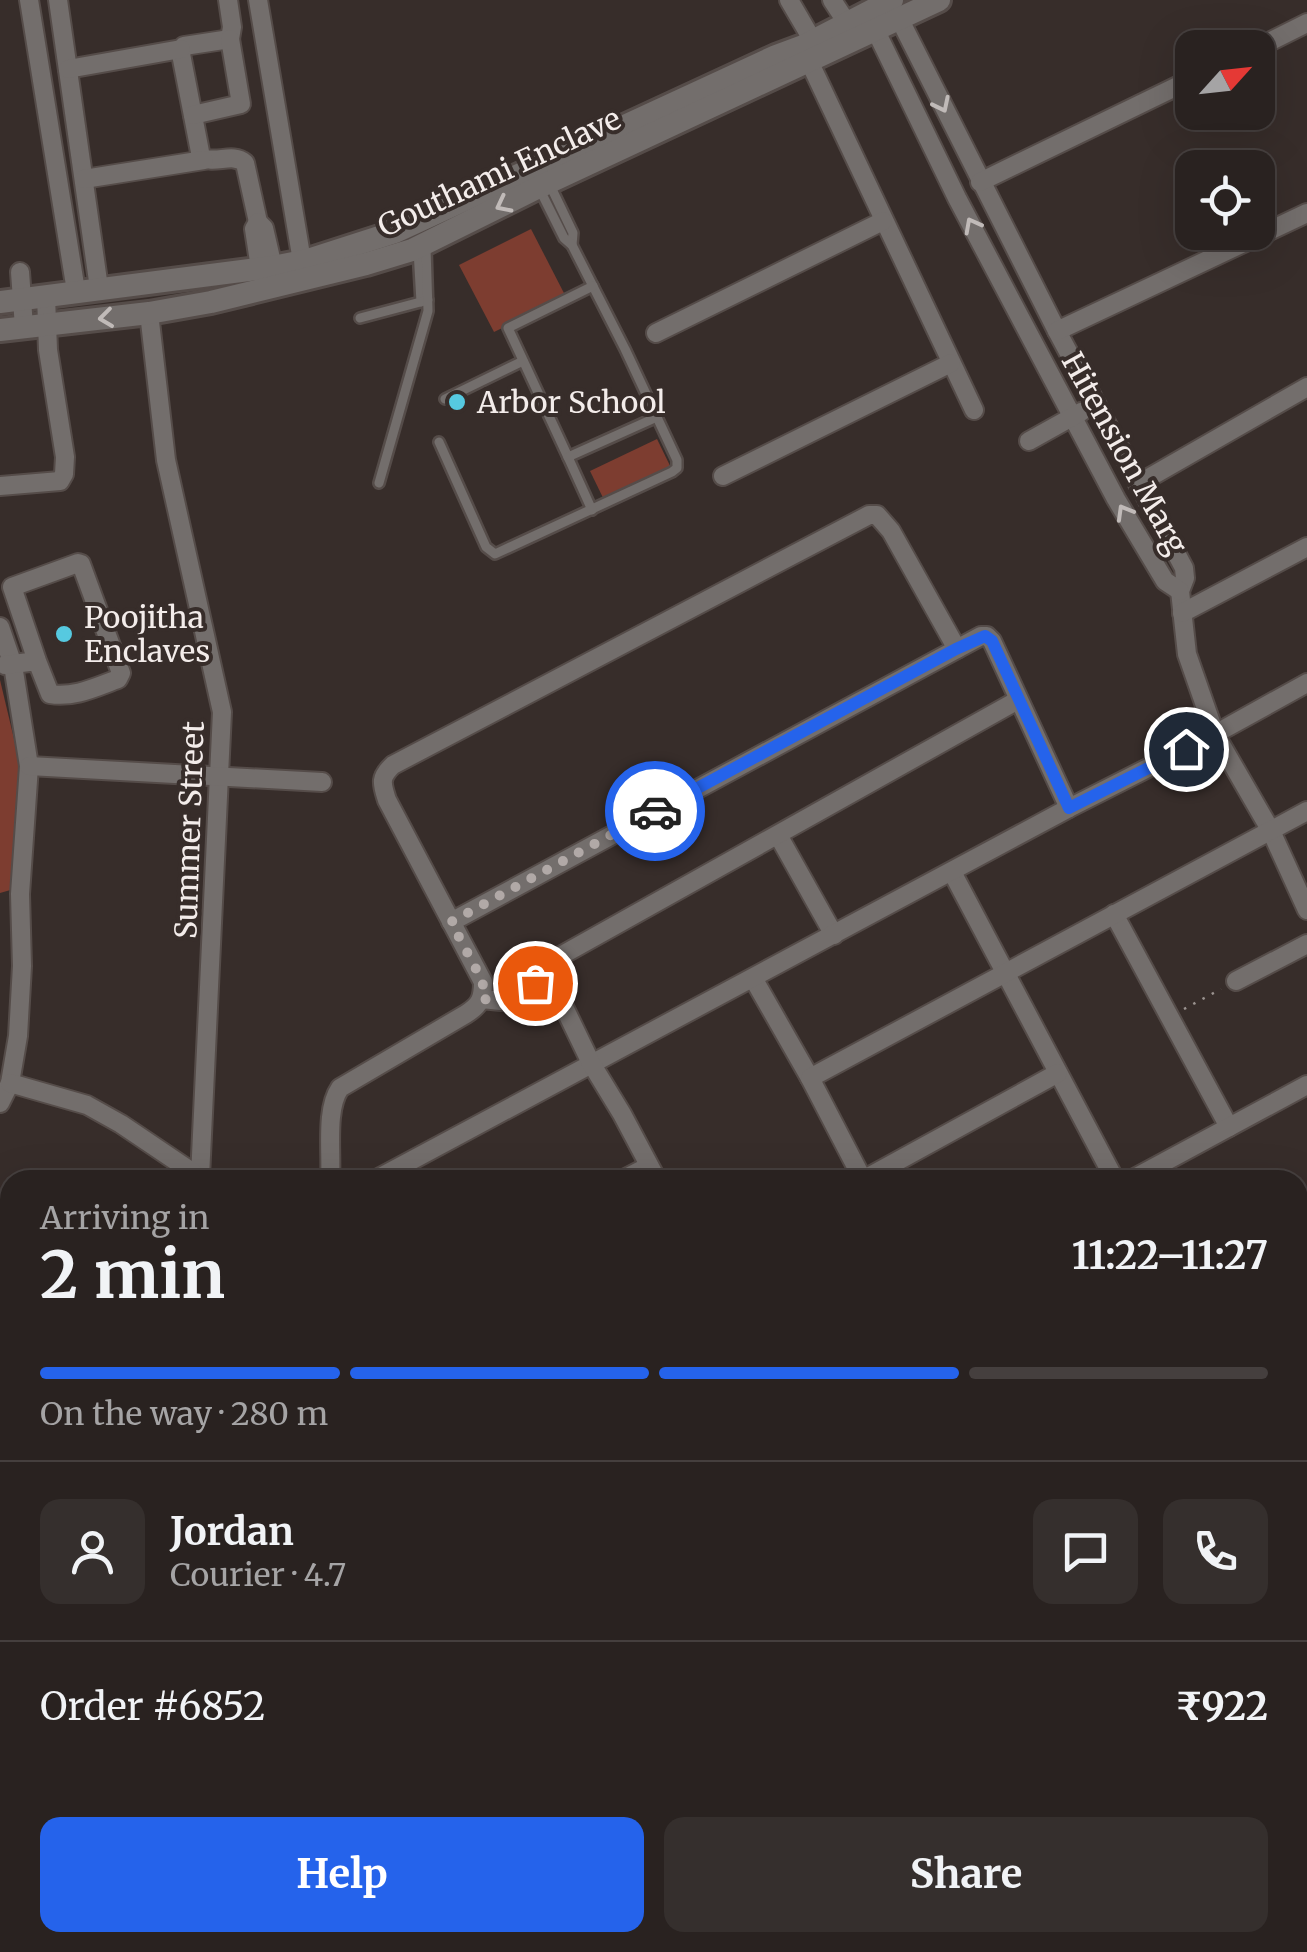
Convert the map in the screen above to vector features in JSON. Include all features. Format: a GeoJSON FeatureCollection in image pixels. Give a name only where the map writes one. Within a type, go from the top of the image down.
{"type":"FeatureCollection","features":[{"type":"Feature","properties":{"kind":"street"},"geometry":{"type":"LineString","coordinates":[[29,0],[88,290]]}},
{"type":"Feature","properties":{"kind":"street"},"geometry":{"type":"LineString","coordinates":[[58,0],[84,179],[88,290]]}},
{"type":"Feature","properties":{"kind":"street"},"geometry":{"type":"LineString","coordinates":[[193,115],[241,104],[228,0]]}},
{"type":"Feature","properties":{"kind":"street"},"geometry":{"type":"LineString","coordinates":[[258,0],[302,261]]}},
{"type":"Feature","properties":{"kind":"street"},"geometry":{"type":"LineString","coordinates":[[788,0],[884,221],[974,410]]}},
{"type":"Feature","properties":{"kind":"street"},"geometry":{"type":"LineString","coordinates":[[832,0],[847,23]]}},
{"type":"Feature","properties":{"kind":"street","name":"Gouthami Enclave"},"geometry":{"type":"LineString","coordinates":[[0,330],[148,313],[270,288],[422,246],[811,51],[847,23],[892,5],[939,0]]}},
{"type":"Feature","properties":{"kind":"street","name":"Gouthami Enclave"},"geometry":{"type":"LineString","coordinates":[[22,299],[267,268],[395,232],[811,51],[876,29],[892,5]]}},
{"type":"Feature","properties":{"kind":"street","name":"Hitension Marg"},"geometry":{"type":"LineString","coordinates":[[876,29],[958,198],[1072,417],[1154,564],[1165,581],[1180,590],[1184,568],[1094,404],[892,5]]}},
{"type":"Feature","properties":{"kind":"street"},"geometry":{"type":"LineString","coordinates":[[1275,39],[1307,23]]}},
{"type":"Feature","properties":{"kind":"street"},"geometry":{"type":"LineString","coordinates":[[68,69],[230,39]]}},
{"type":"Feature","properties":{"kind":"street"},"geometry":{"type":"LineString","coordinates":[[181,49],[204,160]]}},
{"type":"Feature","properties":{"kind":"street"},"geometry":{"type":"LineString","coordinates":[[980,182],[1175,87]]}},
{"type":"Feature","properties":{"kind":"street"},"geometry":{"type":"LineString","coordinates":[[84,179],[236,158],[245,163],[258,222],[264,228],[267,268]]}},
{"type":"Feature","properties":{"kind":"street"},"geometry":{"type":"LineString","coordinates":[[1057,330],[1307,213]]}},
{"type":"Feature","properties":{"kind":"street"},"geometry":{"type":"LineString","coordinates":[[656,332],[884,221]]}},
{"type":"Feature","properties":{"kind":"street"},"geometry":{"type":"LineString","coordinates":[[0,486],[60,481],[64,474],[65,457],[48,350],[22,299],[20,272]]}},
{"type":"Feature","properties":{"kind":"street","name":"Summer Street"},"geometry":{"type":"LineString","coordinates":[[148,313],[166,460],[222,712],[202,1170]]}},
{"type":"Feature","properties":{"kind":"street"},"geometry":{"type":"LineString","coordinates":[[723,476],[951,363]]}},
{"type":"Feature","properties":{"kind":"street"},"geometry":{"type":"LineString","coordinates":[[1138,484],[1307,386]]}},
{"type":"Feature","properties":{"kind":"street"},"geometry":{"type":"LineString","coordinates":[[1029,441],[1094,404]]}},
{"type":"Feature","properties":{"kind":"street"},"geometry":{"type":"LineString","coordinates":[[330,1170],[332,1110],[340,1088],[466,1014],[482,999],[483,982],[386,800],[384,773],[869,515],[876,515],[891,531],[956,649]]}},
{"type":"Feature","properties":{"kind":"street"},"geometry":{"type":"LineString","coordinates":[[1182,613],[1305,552]]}},
{"type":"Feature","properties":{"kind":"street"},"geometry":{"type":"LineString","coordinates":[[81,564],[121,674],[118,680],[70,696],[50,694],[37,661],[12,587],[81,564]]}},
{"type":"Feature","properties":{"kind":"street"},"geometry":{"type":"LineString","coordinates":[[1180,590],[1187,654],[1215,734],[1271,832],[1307,910]]}},
{"type":"Feature","properties":{"kind":"street"},"geometry":{"type":"LineString","coordinates":[[0,627],[28,766],[20,894],[22,966],[18,1036],[10,1084],[0,1103]]}},
{"type":"Feature","properties":{"kind":"street"},"geometry":{"type":"LineString","coordinates":[[451,922],[980,636],[989,637],[1069,808]]}},
{"type":"Feature","properties":{"kind":"street"},"geometry":{"type":"LineString","coordinates":[[7,665],[37,661]]}},
{"type":"Feature","properties":{"kind":"street"},"geometry":{"type":"LineString","coordinates":[[394,1170],[1307,683]]}},
{"type":"Feature","properties":{"kind":"street"},"geometry":{"type":"LineString","coordinates":[[651,1170],[591,1064],[551,980],[556,959],[1018,700]]}},
{"type":"Feature","properties":{"kind":"street"},"geometry":{"type":"LineString","coordinates":[[28,766],[322,782]]}},
{"type":"Feature","properties":{"kind":"street"},"geometry":{"type":"LineString","coordinates":[[810,1078],[1307,811]]}},
{"type":"Feature","properties":{"kind":"street"},"geometry":{"type":"LineString","coordinates":[[778,836],[834,935]]}},
{"type":"Feature","properties":{"kind":"street"},"geometry":{"type":"LineString","coordinates":[[952,872],[1110,1170]]}},
{"type":"Feature","properties":{"kind":"street"},"geometry":{"type":"LineString","coordinates":[[0,900],[20,894]]}},
{"type":"Feature","properties":{"kind":"street"},"geometry":{"type":"LineString","coordinates":[[1114,914],[1230,1127]]}},
{"type":"Feature","properties":{"kind":"street"},"geometry":{"type":"LineString","coordinates":[[1236,981],[1307,944]]}},
{"type":"Feature","properties":{"kind":"street"},"geometry":{"type":"LineString","coordinates":[[753,978],[858,1170]]}},
{"type":"Feature","properties":{"kind":"street"},"geometry":{"type":"LineString","coordinates":[[482,999],[501,1001],[535,983]]}},
{"type":"Feature","properties":{"kind":"street"},"geometry":{"type":"LineString","coordinates":[[881,1170],[1058,1073]]}},
{"type":"Feature","properties":{"kind":"street"},"geometry":{"type":"LineString","coordinates":[[10,1084],[87,1105],[190,1170]]}},
{"type":"Feature","properties":{"kind":"street"},"geometry":{"type":"LineString","coordinates":[[1150,1170],[1307,1085]]}},
{"type":"Feature","properties":{"kind":"lane"},"geometry":{"type":"LineString","coordinates":[[439,442],[491,553],[500,553],[678,468],[572,245],[573,233],[544,185]]}},
{"type":"Feature","properties":{"kind":"lane"},"geometry":{"type":"LineString","coordinates":[[379,483],[426,316],[422,246]]}},
{"type":"Feature","properties":{"kind":"lane"},"geometry":{"type":"LineString","coordinates":[[592,510],[523,361],[502,330],[593,286]]}},
{"type":"Feature","properties":{"kind":"lane"},"geometry":{"type":"LineString","coordinates":[[360,318],[425,301]]}},
{"type":"Feature","properties":{"kind":"lane"},"geometry":{"type":"LineString","coordinates":[[445,399],[523,361]]}},
{"type":"Feature","properties":{"kind":"lane"},"geometry":{"type":"LineString","coordinates":[[568,457],[657,417]]}},
{"type":"Feature","properties":{"kind":"path"},"geometry":{"type":"LineString","coordinates":[[1170,1017],[1236,981]]}},
{"type":"Feature","properties":{"kind":"shaded area"},"geometry":{"type":"Polygon","coordinates":[[[531,229],[566,297],[494,332],[459,265],[531,229]]]}},
{"type":"Feature","properties":{"kind":"shaded area"},"geometry":{"type":"Polygon","coordinates":[[[657,439],[675,476],[608,508],[590,471],[657,439]]]}},
{"type":"Feature","properties":{"kind":"shaded area"},"geometry":{"type":"Polygon","coordinates":[[[0,680],[20,764],[14,889],[0,893],[0,680]]]}},
{"type":"Feature","properties":{"kind":"way so far"},"geometry":{"type":"LineString","coordinates":[[535,983],[501,1001],[482,999],[483,982],[451,922],[655,811]]}},
{"type":"Feature","properties":{"kind":"place","name":"Arbor School"},"geometry":{"type":"Point","coordinates":[457,402]}},
{"type":"Feature","properties":{"kind":"place","name":"Poojitha Enclaves"},"geometry":{"type":"Point","coordinates":[64,634]}},
{"type":"Feature","properties":{"kind":"route"},"geometry":{"type":"LineString","coordinates":[[655,811],[980,636],[992,641],[1069,808],[1186,749]]}}]}
